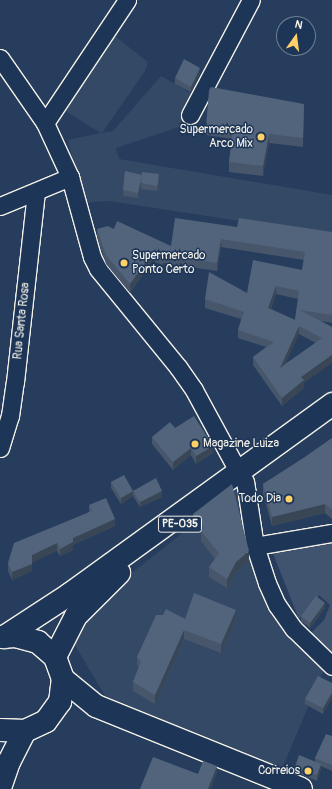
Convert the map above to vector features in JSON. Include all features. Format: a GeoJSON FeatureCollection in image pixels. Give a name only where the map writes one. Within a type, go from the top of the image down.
{"type":"FeatureCollection","features":[{"type":"Feature","properties":{"kind":"main road","name":"PE-035"},"geometry":{"type":"LineString","coordinates":[[55,657],[76,616],[107,582],[332,404]]}},
{"type":"Feature","properties":{"kind":"main road","name":"PE-035"},"geometry":{"type":"LineString","coordinates":[[2,637],[70,594],[242,476],[332,418]]}},
{"type":"Feature","properties":{"kind":"main road","name":"PE-035"},"geometry":{"type":"LineString","coordinates":[[0,730],[25,731],[46,721],[54,712],[63,691],[63,679],[55,657],[48,648],[27,637],[2,637]]}},
{"type":"Feature","properties":{"kind":"main road"},"geometry":{"type":"LineString","coordinates":[[63,679],[96,706],[301,789]]}},
{"type":"Feature","properties":{"kind":"main road"},"geometry":{"type":"LineString","coordinates":[[54,712],[96,706]]}},
{"type":"Feature","properties":{"kind":"main road"},"geometry":{"type":"LineString","coordinates":[[0,788],[9,762],[25,731]]}},
{"type":"Feature","properties":{"kind":"street"},"geometry":{"type":"LineString","coordinates":[[45,123],[127,0]]}},
{"type":"Feature","properties":{"kind":"street"},"geometry":{"type":"LineString","coordinates":[[190,115],[251,0]]}},
{"type":"Feature","properties":{"kind":"street"},"geometry":{"type":"LineString","coordinates":[[0,58],[45,123],[70,177],[92,257],[98,269],[182,373],[242,476],[255,546],[267,583],[278,605],[294,629],[332,666]]}},
{"type":"Feature","properties":{"kind":"street"},"geometry":{"type":"LineString","coordinates":[[0,206],[36,193],[70,177]]}},
{"type":"Feature","properties":{"kind":"street","name":"Rua Santa Rosa"},"geometry":{"type":"LineString","coordinates":[[0,448],[10,416],[15,382],[36,193]]}},
{"type":"Feature","properties":{"kind":"street"},"geometry":{"type":"LineString","coordinates":[[255,546],[332,533]]}},
{"type":"Feature","properties":{"kind":"shaded area"},"geometry":{"type":"Polygon","coordinates":[[[112,34],[148,62],[145,71],[102,133],[113,131],[161,76],[191,93],[179,127],[116,148],[119,159],[332,195],[332,235],[109,201],[83,203],[68,140],[101,133],[62,109],[112,34]]]}},
{"type":"Feature","properties":{"kind":"shaded area"},"geometry":{"type":"Polygon","coordinates":[[[242,486],[258,573],[325,667],[281,771],[111,706],[73,642],[89,615],[128,576],[242,486]]]}},
{"type":"Feature","properties":{"kind":"shaded area"},"geometry":{"type":"Polygon","coordinates":[[[332,539],[332,660],[306,638],[324,620],[330,605],[319,595],[299,619],[272,551],[332,539]]]}},
{"type":"Feature","properties":{"kind":"building"},"geometry":{"type":"Polygon","coordinates":[[[184,59],[200,68],[191,87],[175,78],[184,59]]]}},
{"type":"Feature","properties":{"kind":"building","name":"Supermercado Arco Mix"},"geometry":{"type":"Polygon","coordinates":[[[211,87],[304,104],[303,138],[269,134],[263,166],[229,162],[233,130],[206,126],[209,90],[211,87]]]}},
{"type":"Feature","properties":{"kind":"building"},"geometry":{"type":"Polygon","coordinates":[[[125,171],[142,175],[138,193],[123,190],[125,171]]]}},
{"type":"Feature","properties":{"kind":"building"},"geometry":{"type":"Polygon","coordinates":[[[142,172],[159,174],[157,186],[141,183],[142,172]]]}},
{"type":"Feature","properties":{"kind":"building"},"geometry":{"type":"Polygon","coordinates":[[[175,218],[237,227],[239,218],[332,232],[332,315],[299,310],[332,327],[332,355],[301,377],[304,380],[282,398],[253,357],[274,342],[238,330],[244,312],[205,299],[209,272],[247,293],[253,260],[302,270],[305,252],[221,239],[217,263],[163,254],[163,257],[152,253],[130,284],[106,255],[97,229],[108,226],[114,229],[117,221],[171,246],[175,218]],[[276,286],[268,308],[295,320],[299,291],[276,286]],[[299,326],[280,368],[322,338],[299,326]]]}},
{"type":"Feature","properties":{"kind":"building"},"geometry":{"type":"Polygon","coordinates":[[[194,416],[213,446],[196,456],[191,448],[173,462],[152,437],[170,422],[175,428],[194,416]]]}},
{"type":"Feature","properties":{"kind":"building"},"geometry":{"type":"Polygon","coordinates":[[[332,438],[332,510],[325,504],[272,517],[263,484],[332,438]]]}},
{"type":"Feature","properties":{"kind":"building"},"geometry":{"type":"Polygon","coordinates":[[[124,475],[133,491],[121,498],[111,482],[124,475]]]}},
{"type":"Feature","properties":{"kind":"building"},"geometry":{"type":"Polygon","coordinates":[[[156,478],[162,491],[140,502],[133,491],[156,478]]]}},
{"type":"Feature","properties":{"kind":"building"},"geometry":{"type":"Polygon","coordinates":[[[232,484],[249,551],[236,562],[227,579],[209,567],[219,553],[201,531],[204,528],[193,514],[232,484]]]}},
{"type":"Feature","properties":{"kind":"building"},"geometry":{"type":"Polygon","coordinates":[[[106,498],[115,519],[73,538],[73,542],[60,549],[57,543],[32,555],[32,564],[12,572],[8,563],[14,543],[92,511],[89,505],[106,498]]]}},
{"type":"Feature","properties":{"kind":"building"},"geometry":{"type":"Polygon","coordinates":[[[194,593],[236,610],[221,644],[184,630],[155,695],[133,682],[141,661],[137,657],[156,615],[163,615],[166,609],[185,619],[194,593]]]}},
{"type":"Feature","properties":{"kind":"building"},"geometry":{"type":"Polygon","coordinates":[[[316,596],[325,603],[310,623],[301,616],[316,596]]]}},
{"type":"Feature","properties":{"kind":"building"},"geometry":{"type":"Polygon","coordinates":[[[318,676],[332,683],[332,693],[323,708],[305,699],[318,676]]]}},
{"type":"Feature","properties":{"kind":"building"},"geometry":{"type":"Polygon","coordinates":[[[326,734],[332,736],[332,765],[315,758],[326,734]]]}},
{"type":"Feature","properties":{"kind":"building"},"geometry":{"type":"Polygon","coordinates":[[[299,755],[321,764],[317,775],[295,767],[299,755]]]}},
{"type":"Feature","properties":{"kind":"building"},"geometry":{"type":"Polygon","coordinates":[[[153,757],[198,774],[203,761],[217,766],[208,789],[140,789],[153,757]]]}},
{"type":"Feature","properties":{"kind":"place","name":"Supermercado Arco Mix"},"geometry":{"type":"Point","coordinates":[261,137]}},
{"type":"Feature","properties":{"kind":"place","name":"Supermercado Ponto Certo"},"geometry":{"type":"Point","coordinates":[124,263]}},
{"type":"Feature","properties":{"kind":"place","name":"Magazine Luiza"},"geometry":{"type":"Point","coordinates":[195,444]}},
{"type":"Feature","properties":{"kind":"place","name":"Todo Dia"},"geometry":{"type":"Point","coordinates":[289,499]}},
{"type":"Feature","properties":{"kind":"place","name":"Correios"},"geometry":{"type":"Point","coordinates":[308,771]}}]}
